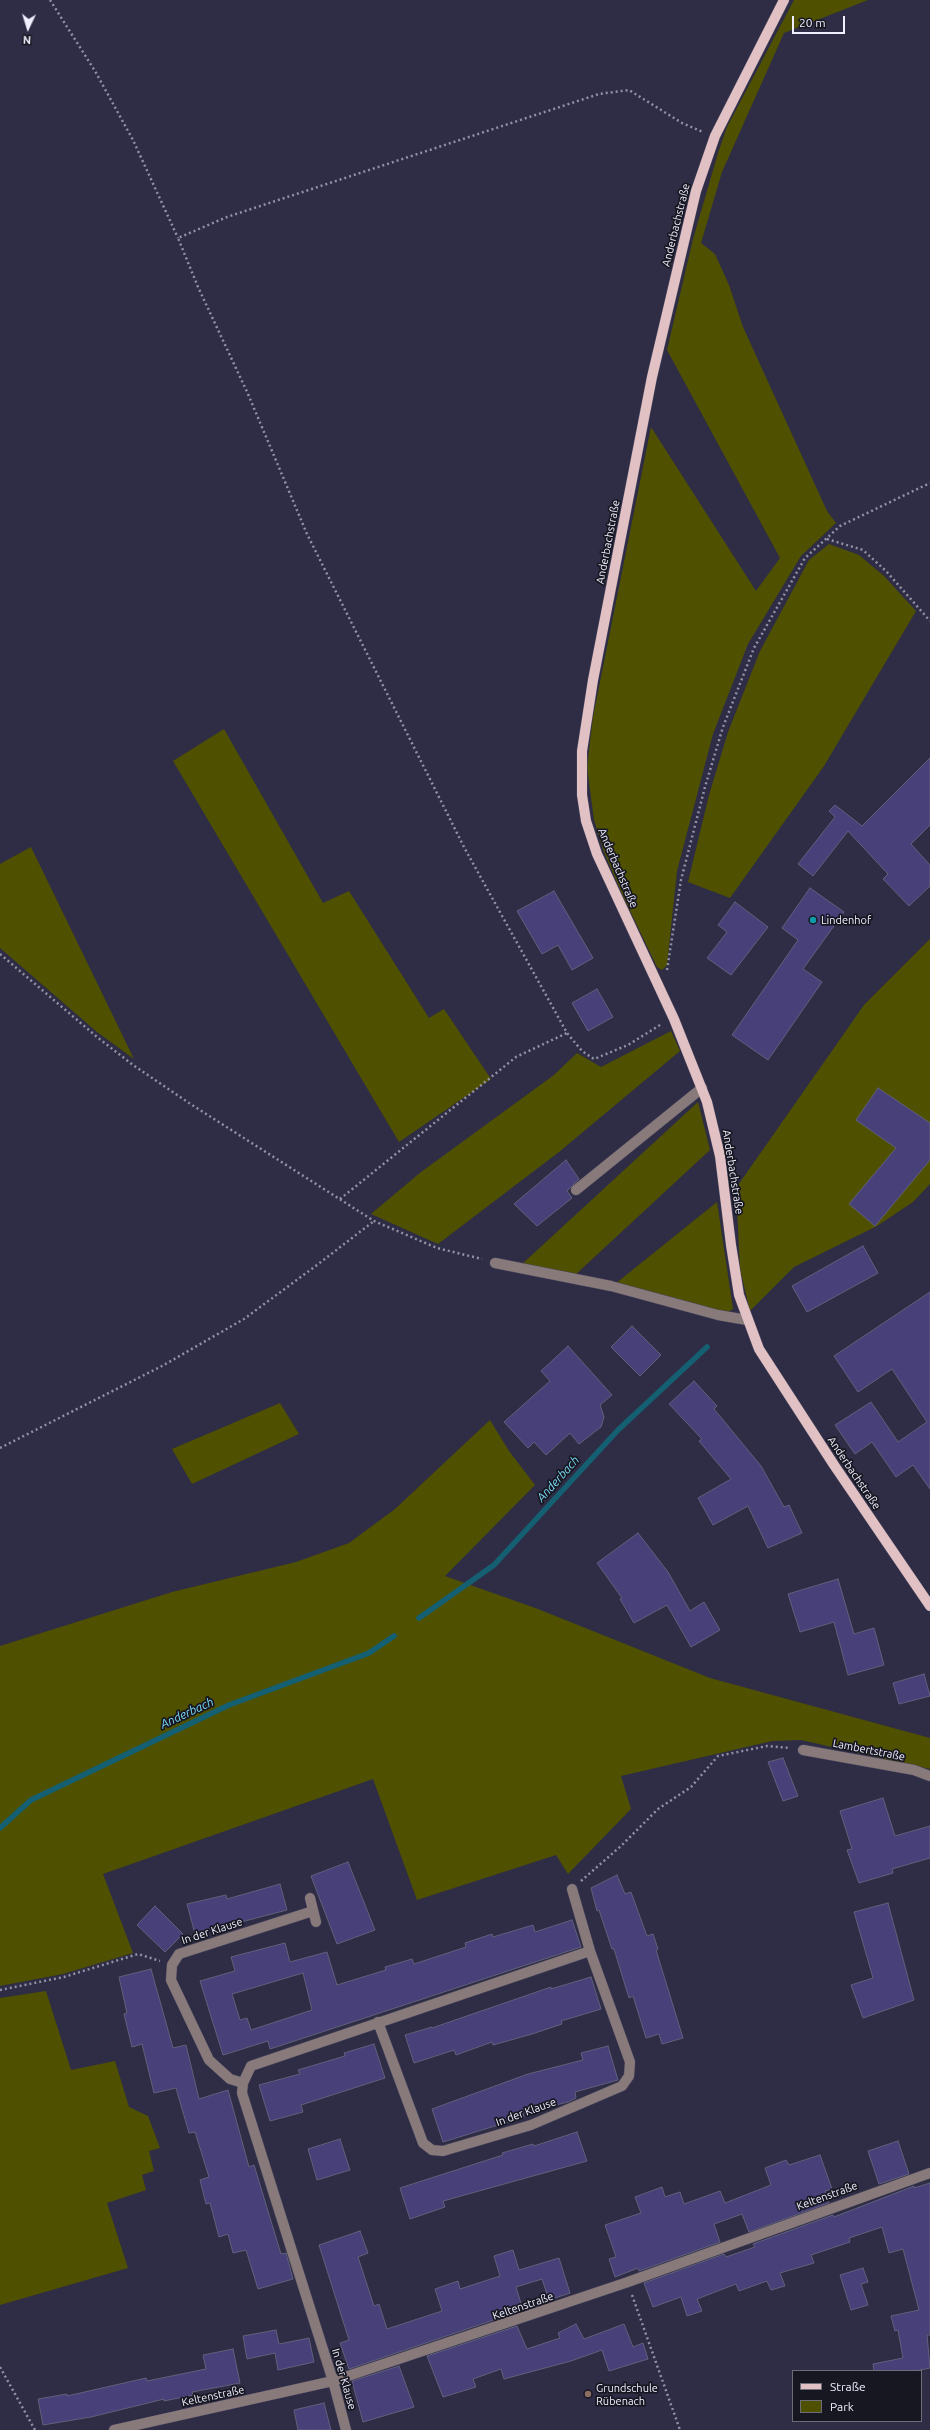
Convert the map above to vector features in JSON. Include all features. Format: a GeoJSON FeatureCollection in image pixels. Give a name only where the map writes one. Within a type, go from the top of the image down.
{"type":"FeatureCollection","features":[{"type":"Feature","properties":{"kind":"main road","name":"Anderbachstraße"},"geometry":{"type":"LineString","coordinates":[[784,0],[715,136],[696,191],[652,377],[585,724],[580,772],[586,821],[597,854],[660,986],[702,1088],[720,1156],[731,1245],[740,1295],[747,1320],[759,1349],[778,1380],[930,1606]]}},
{"type":"Feature","properties":{"kind":"street"},"geometry":{"type":"LineString","coordinates":[[576,1190],[702,1088]]}},
{"type":"Feature","properties":{"kind":"street"},"geometry":{"type":"LineString","coordinates":[[495,1263],[611,1286],[718,1315],[747,1320]]}},
{"type":"Feature","properties":{"kind":"street","name":"Lambertstraße"},"geometry":{"type":"LineString","coordinates":[[803,1750],[914,1770],[930,1776]]}},
{"type":"Feature","properties":{"kind":"street","name":"In der Klause"},"geometry":{"type":"LineString","coordinates":[[378,2022],[423,2143],[432,2150],[443,2151],[531,2125],[622,2086],[629,2076],[630,2062],[590,1951],[584,1924],[572,1890]]}},
{"type":"Feature","properties":{"kind":"street"},"geometry":{"type":"LineString","coordinates":[[310,1898],[316,1922]]}},
{"type":"Feature","properties":{"kind":"street","name":"In der Klause"},"geometry":{"type":"LineString","coordinates":[[172,1965],[179,1954],[313,1911]]}},
{"type":"Feature","properties":{"kind":"street"},"geometry":{"type":"LineString","coordinates":[[172,1965],[171,1980],[209,2060],[230,2079],[243,2084],[251,2066],[590,1951]]}},
{"type":"Feature","properties":{"kind":"street","name":"In der Klause"},"geometry":{"type":"LineString","coordinates":[[243,2084],[242,2093],[333,2381],[346,2430]]}},
{"type":"Feature","properties":{"kind":"street","name":"Keltenstraße"},"geometry":{"type":"LineString","coordinates":[[114,2430],[333,2381],[628,2282],[930,2173]]}},
{"type":"Feature","properties":{"kind":"path"},"geometry":{"type":"LineString","coordinates":[[50,0],[95,71],[133,140],[178,238],[198,287],[248,394],[307,534],[465,849],[567,1033],[582,1052],[594,1059],[628,1045],[660,1025]]}},
{"type":"Feature","properties":{"kind":"path"},"geometry":{"type":"LineString","coordinates":[[178,238],[227,217],[599,94],[629,90],[682,123],[698,131],[715,136]]}},
{"type":"Feature","properties":{"kind":"path"},"geometry":{"type":"LineString","coordinates":[[660,986],[669,965],[681,880],[705,787],[723,727],[754,648],[805,558],[840,526],[930,484]]}},
{"type":"Feature","properties":{"kind":"path"},"geometry":{"type":"LineString","coordinates":[[827,538],[863,550],[886,571],[930,621]]}},
{"type":"Feature","properties":{"kind":"path"},"geometry":{"type":"LineString","coordinates":[[0,954],[132,1065],[340,1200],[374,1221],[437,1248],[495,1263]]}},
{"type":"Feature","properties":{"kind":"path"},"geometry":{"type":"LineString","coordinates":[[340,1200],[516,1057],[567,1033]]}},
{"type":"Feature","properties":{"kind":"path"},"geometry":{"type":"LineString","coordinates":[[0,1448],[162,1366],[244,1319],[374,1221]]}},
{"type":"Feature","properties":{"kind":"path"},"geometry":{"type":"LineString","coordinates":[[572,1890],[621,1846],[658,1809],[691,1787],[718,1756],[767,1746],[803,1750]]}},
{"type":"Feature","properties":{"kind":"path"},"geometry":{"type":"LineString","coordinates":[[0,1990],[64,1977],[138,1954],[172,1965]]}},
{"type":"Feature","properties":{"kind":"path"},"geometry":{"type":"LineString","coordinates":[[628,2282],[680,2430]]}},
{"type":"Feature","properties":{"kind":"path"},"geometry":{"type":"LineString","coordinates":[[0,2367],[35,2430]]}},
{"type":"Feature","properties":{"kind":"green space"},"geometry":{"type":"Polygon","coordinates":[[[794,0],[868,0],[784,33],[722,172],[701,243],[715,254],[729,285],[743,327],[827,511],[836,523],[801,556],[748,644],[713,734],[677,871],[667,965],[662,970],[657,967],[622,894],[604,852],[594,820],[587,767],[593,717],[651,427],[756,591],[780,558],[667,350],[693,239],[727,127],[794,0]]]}},
{"type":"Feature","properties":{"kind":"green space"},"geometry":{"type":"Polygon","coordinates":[[[829,544],[859,555],[884,576],[916,611],[824,766],[730,898],[688,882],[709,795],[728,732],[760,651],[809,560],[829,544]]]}},
{"type":"Feature","properties":{"kind":"green space"},"geometry":{"type":"Polygon","coordinates":[[[224,729],[323,903],[349,891],[429,1018],[444,1009],[491,1079],[399,1142],[173,761],[224,729]]]}},
{"type":"Feature","properties":{"kind":"green space"},"geometry":{"type":"Polygon","coordinates":[[[31,847],[134,1059],[97,1032],[0,948],[0,864],[31,847]]]}},
{"type":"Feature","properties":{"kind":"green space"},"geometry":{"type":"Polygon","coordinates":[[[930,939],[930,1184],[913,1202],[877,1226],[794,1267],[750,1311],[740,1269],[736,1188],[864,1005],[930,939]]]}},
{"type":"Feature","properties":{"kind":"green space"},"geometry":{"type":"Polygon","coordinates":[[[671,1031],[680,1051],[559,1152],[438,1244],[371,1214],[421,1172],[554,1075],[577,1053],[601,1067],[671,1031]]]}},
{"type":"Feature","properties":{"kind":"green space"},"geometry":{"type":"Polygon","coordinates":[[[698,1102],[710,1150],[574,1276],[521,1265],[698,1102]]]}},
{"type":"Feature","properties":{"kind":"green space"},"geometry":{"type":"Polygon","coordinates":[[[717,1202],[733,1309],[725,1314],[615,1284],[717,1202]]]}},
{"type":"Feature","properties":{"kind":"green space"},"geometry":{"type":"Polygon","coordinates":[[[280,1403],[299,1434],[192,1484],[172,1449],[280,1403]]]}},
{"type":"Feature","properties":{"kind":"green space"},"geometry":{"type":"Polygon","coordinates":[[[490,1420],[509,1451],[535,1485],[445,1576],[538,1609],[710,1678],[930,1738],[930,1769],[801,1740],[772,1741],[621,1776],[631,1809],[568,1874],[556,1855],[417,1900],[373,1779],[103,1874],[133,1953],[63,1974],[0,1986],[0,1646],[172,1592],[296,1562],[349,1543],[395,1509],[490,1420]]]}},
{"type":"Feature","properties":{"kind":"green space"},"geometry":{"type":"Polygon","coordinates":[[[46,1991],[71,2070],[115,2061],[129,2107],[148,2116],[160,2148],[149,2151],[154,2171],[142,2175],[146,2190],[107,2203],[128,2268],[0,2305],[0,1998],[46,1991]]]}},
{"type":"Feature","properties":{"kind":"building"},"geometry":{"type":"Polygon","coordinates":[[[930,758],[930,825],[911,844],[930,865],[930,886],[909,906],[883,879],[888,874],[848,831],[813,876],[798,864],[835,817],[829,811],[835,805],[862,826],[930,758]]]}},
{"type":"Feature","properties":{"kind":"building"},"geometry":{"type":"Polygon","coordinates":[[[810,888],[844,912],[803,969],[822,982],[768,1060],[732,1035],[798,940],[782,928],[810,888]]]}},
{"type":"Feature","properties":{"kind":"building"},"geometry":{"type":"Polygon","coordinates":[[[554,891],[593,958],[572,970],[558,945],[542,954],[517,911],[554,891]]]}},
{"type":"Feature","properties":{"kind":"building"},"geometry":{"type":"Polygon","coordinates":[[[735,902],[768,927],[731,975],[707,958],[727,932],[718,925],[735,902]]]}},
{"type":"Feature","properties":{"kind":"building"},"geometry":{"type":"Polygon","coordinates":[[[597,989],[613,1017],[588,1031],[572,1003],[597,989]]]}},
{"type":"Feature","properties":{"kind":"building"},"geometry":{"type":"Polygon","coordinates":[[[878,1088],[930,1123],[930,1160],[875,1226],[849,1204],[896,1148],[856,1120],[878,1088]]]}},
{"type":"Feature","properties":{"kind":"building"},"geometry":{"type":"Polygon","coordinates":[[[566,1160],[579,1179],[567,1191],[572,1198],[537,1226],[514,1204],[566,1160]]]}},
{"type":"Feature","properties":{"kind":"building"},"geometry":{"type":"Polygon","coordinates":[[[863,1246],[878,1273],[807,1312],[792,1286],[863,1246]]]}},
{"type":"Feature","properties":{"kind":"building"},"geometry":{"type":"Polygon","coordinates":[[[930,1292],[930,1489],[913,1465],[896,1477],[872,1442],[855,1454],[835,1425],[871,1402],[898,1442],[927,1422],[892,1369],[858,1392],[834,1356],[930,1292]]]}},
{"type":"Feature","properties":{"kind":"building"},"geometry":{"type":"Polygon","coordinates":[[[632,1326],[661,1355],[640,1376],[611,1347],[632,1326]]]}},
{"type":"Feature","properties":{"kind":"building"},"geometry":{"type":"Polygon","coordinates":[[[568,1346],[612,1395],[600,1405],[604,1417],[601,1427],[579,1444],[570,1433],[546,1455],[534,1442],[528,1448],[504,1422],[550,1381],[541,1371],[568,1346]]]}},
{"type":"Feature","properties":{"kind":"building"},"geometry":{"type":"Polygon","coordinates":[[[694,1381],[717,1406],[714,1409],[761,1466],[784,1507],[789,1505],[802,1533],[768,1548],[748,1506],[713,1525],[698,1498],[731,1479],[699,1441],[702,1439],[669,1404],[694,1381]]]}},
{"type":"Feature","properties":{"kind":"building"},"geometry":{"type":"Polygon","coordinates":[[[638,1533],[668,1572],[690,1611],[704,1602],[720,1630],[691,1647],[667,1605],[634,1623],[620,1599],[622,1598],[597,1563],[638,1533]]]}},
{"type":"Feature","properties":{"kind":"building"},"geometry":{"type":"Polygon","coordinates":[[[838,1579],[854,1634],[874,1628],[884,1665],[848,1675],[834,1622],[800,1632],[788,1594],[838,1579]]]}},
{"type":"Feature","properties":{"kind":"building"},"geometry":{"type":"Polygon","coordinates":[[[924,1674],[930,1696],[899,1704],[893,1683],[924,1674]]]}},
{"type":"Feature","properties":{"kind":"building"},"geometry":{"type":"Polygon","coordinates":[[[783,1758],[798,1796],[783,1801],[768,1762],[783,1758]]]}},
{"type":"Feature","properties":{"kind":"building"},"geometry":{"type":"Polygon","coordinates":[[[883,1798],[895,1836],[930,1826],[930,1858],[892,1869],[893,1873],[859,1883],[847,1850],[852,1849],[840,1811],[883,1798]]]}},
{"type":"Feature","properties":{"kind":"building"},"geometry":{"type":"Polygon","coordinates":[[[348,1862],[375,1930],[337,1944],[311,1876],[348,1862]]]}},
{"type":"Feature","properties":{"kind":"building"},"geometry":{"type":"Polygon","coordinates":[[[617,1875],[625,1894],[631,1892],[647,1936],[653,1934],[658,1949],[656,1950],[683,2038],[662,2044],[659,2034],[646,2038],[633,1996],[629,1998],[614,1949],[612,1949],[599,1910],[597,1911],[591,1888],[617,1875]]]}},
{"type":"Feature","properties":{"kind":"building"},"geometry":{"type":"Polygon","coordinates":[[[280,1884],[287,1910],[195,1934],[187,1904],[226,1895],[227,1899],[280,1884]]]}},
{"type":"Feature","properties":{"kind":"building"},"geometry":{"type":"Polygon","coordinates":[[[888,1903],[914,2000],[863,2018],[851,1985],[873,1978],[854,1912],[888,1903]]]}},
{"type":"Feature","properties":{"kind":"building"},"geometry":{"type":"Polygon","coordinates":[[[155,1906],[183,1934],[165,1952],[137,1925],[155,1906]]]}},
{"type":"Feature","properties":{"kind":"building"},"geometry":{"type":"Polygon","coordinates":[[[572,1920],[581,1947],[270,2049],[268,2041],[223,2055],[200,1981],[235,1971],[231,1957],[285,1943],[290,1962],[327,1952],[337,1985],[386,1970],[385,1967],[412,1959],[414,1964],[466,1947],[465,1943],[492,1934],[493,1937],[533,1925],[535,1932],[572,1920]],[[303,1973],[232,1994],[240,2020],[247,2018],[251,2030],[312,2010],[303,1973]]]}},
{"type":"Feature","properties":{"kind":"building"},"geometry":{"type":"Polygon","coordinates":[[[151,1969],[173,2048],[186,2045],[199,2099],[228,2090],[249,2167],[254,2165],[281,2254],[286,2253],[293,2279],[258,2289],[246,2250],[233,2253],[228,2234],[219,2237],[210,2203],[206,2204],[200,2180],[209,2177],[195,2132],[189,2133],[176,2088],[154,2093],[142,2044],[132,2047],[124,2014],[127,2013],[119,1977],[151,1969]]]}},
{"type":"Feature","properties":{"kind":"building"},"geometry":{"type":"Polygon","coordinates":[[[591,1977],[601,2009],[561,2021],[562,2024],[532,2034],[493,2045],[492,2042],[456,2055],[454,2050],[414,2063],[405,2035],[432,2028],[551,1987],[551,1989],[591,1977]]]}},
{"type":"Feature","properties":{"kind":"building"},"geometry":{"type":"Polygon","coordinates":[[[374,2044],[385,2078],[301,2105],[303,2112],[270,2121],[259,2085],[300,2074],[298,2070],[345,2056],[344,2053],[374,2044]]]}},
{"type":"Feature","properties":{"kind":"building"},"geometry":{"type":"Polygon","coordinates":[[[608,2046],[618,2080],[575,2092],[576,2098],[568,2102],[523,2113],[524,2117],[443,2142],[432,2109],[528,2074],[583,2060],[581,2053],[608,2046]]]}},
{"type":"Feature","properties":{"kind":"building"},"geometry":{"type":"Polygon","coordinates":[[[577,2132],[587,2161],[443,2201],[445,2207],[410,2219],[400,2188],[503,2155],[502,2153],[533,2144],[534,2146],[577,2132]]]}},
{"type":"Feature","properties":{"kind":"building"},"geometry":{"type":"Polygon","coordinates":[[[340,2139],[350,2170],[317,2180],[308,2149],[340,2139]]]}},
{"type":"Feature","properties":{"kind":"building"},"geometry":{"type":"Polygon","coordinates":[[[898,2141],[909,2174],[879,2184],[868,2151],[898,2141]]]}},
{"type":"Feature","properties":{"kind":"building"},"geometry":{"type":"Polygon","coordinates":[[[820,2155],[832,2189],[825,2191],[829,2203],[749,2232],[742,2214],[714,2224],[720,2242],[639,2271],[638,2268],[615,2277],[609,2259],[616,2257],[605,2225],[641,2213],[635,2197],[662,2187],[665,2197],[680,2192],[684,2204],[720,2191],[725,2203],[771,2185],[765,2168],[786,2160],[789,2165],[820,2155]]]}},
{"type":"Feature","properties":{"kind":"building"},"geometry":{"type":"Polygon","coordinates":[[[930,2183],[930,2335],[927,2335],[930,2368],[920,2370],[874,2370],[873,2364],[903,2358],[898,2330],[895,2331],[891,2316],[919,2310],[903,2249],[889,2253],[882,2227],[849,2238],[850,2242],[811,2255],[814,2263],[780,2273],[785,2286],[771,2290],[767,2281],[739,2291],[736,2284],[697,2299],[702,2311],[687,2316],[681,2297],[653,2307],[644,2283],[724,2254],[726,2257],[755,2247],[753,2244],[833,2215],[834,2217],[914,2186],[914,2188],[930,2183]]]}},
{"type":"Feature","properties":{"kind":"building"},"geometry":{"type":"Polygon","coordinates":[[[360,2231],[368,2253],[358,2257],[374,2306],[379,2304],[387,2329],[442,2311],[435,2289],[458,2281],[460,2289],[500,2276],[494,2256],[513,2250],[519,2270],[559,2258],[570,2293],[549,2300],[542,2279],[516,2287],[523,2310],[349,2369],[340,2343],[349,2340],[319,2245],[360,2231]]]}},
{"type":"Feature","properties":{"kind":"building"},"geometry":{"type":"Polygon","coordinates":[[[863,2268],[868,2282],[861,2284],[868,2305],[851,2310],[840,2275],[863,2268]]]}},
{"type":"Feature","properties":{"kind":"building"},"geometry":{"type":"Polygon","coordinates":[[[576,2324],[584,2339],[624,2324],[633,2347],[643,2343],[648,2359],[609,2371],[602,2350],[571,2361],[504,2379],[501,2369],[473,2379],[476,2387],[443,2397],[427,2356],[517,2326],[527,2349],[560,2338],[558,2333],[576,2324]]]}},
{"type":"Feature","properties":{"kind":"building"},"geometry":{"type":"Polygon","coordinates":[[[276,2330],[279,2344],[309,2338],[314,2362],[278,2370],[275,2353],[247,2359],[243,2336],[276,2330]]]}},
{"type":"Feature","properties":{"kind":"building"},"geometry":{"type":"Polygon","coordinates":[[[233,2349],[240,2383],[192,2392],[193,2395],[164,2401],[164,2399],[91,2417],[43,2425],[38,2399],[67,2394],[67,2396],[146,2378],[147,2381],[206,2369],[203,2355],[233,2349]]]}},
{"type":"Feature","properties":{"kind":"building"},"geometry":{"type":"Polygon","coordinates":[[[399,2366],[414,2407],[363,2422],[352,2381],[399,2366]]]}},
{"type":"Feature","properties":{"kind":"building"},"geometry":{"type":"Polygon","coordinates":[[[324,2403],[331,2430],[298,2430],[294,2410],[324,2403]]]}},
{"type":"Feature","properties":{"kind":"waterway","name":"Anderbach"},"geometry":{"type":"LineString","coordinates":[[419,1618],[494,1565],[618,1430],[707,1347]]}},
{"type":"Feature","properties":{"kind":"waterway","name":"Anderbach"},"geometry":{"type":"LineString","coordinates":[[0,1828],[31,1800],[229,1705],[369,1653],[394,1636]]}},
{"type":"Feature","properties":{"kind":"place","name":"Lindenhof"},"geometry":{"type":"Point","coordinates":[813,920]}},
{"type":"Feature","properties":{"kind":"place","name":"Grundschule Rübenach"},"geometry":{"type":"Point","coordinates":[588,2394]}}]}
